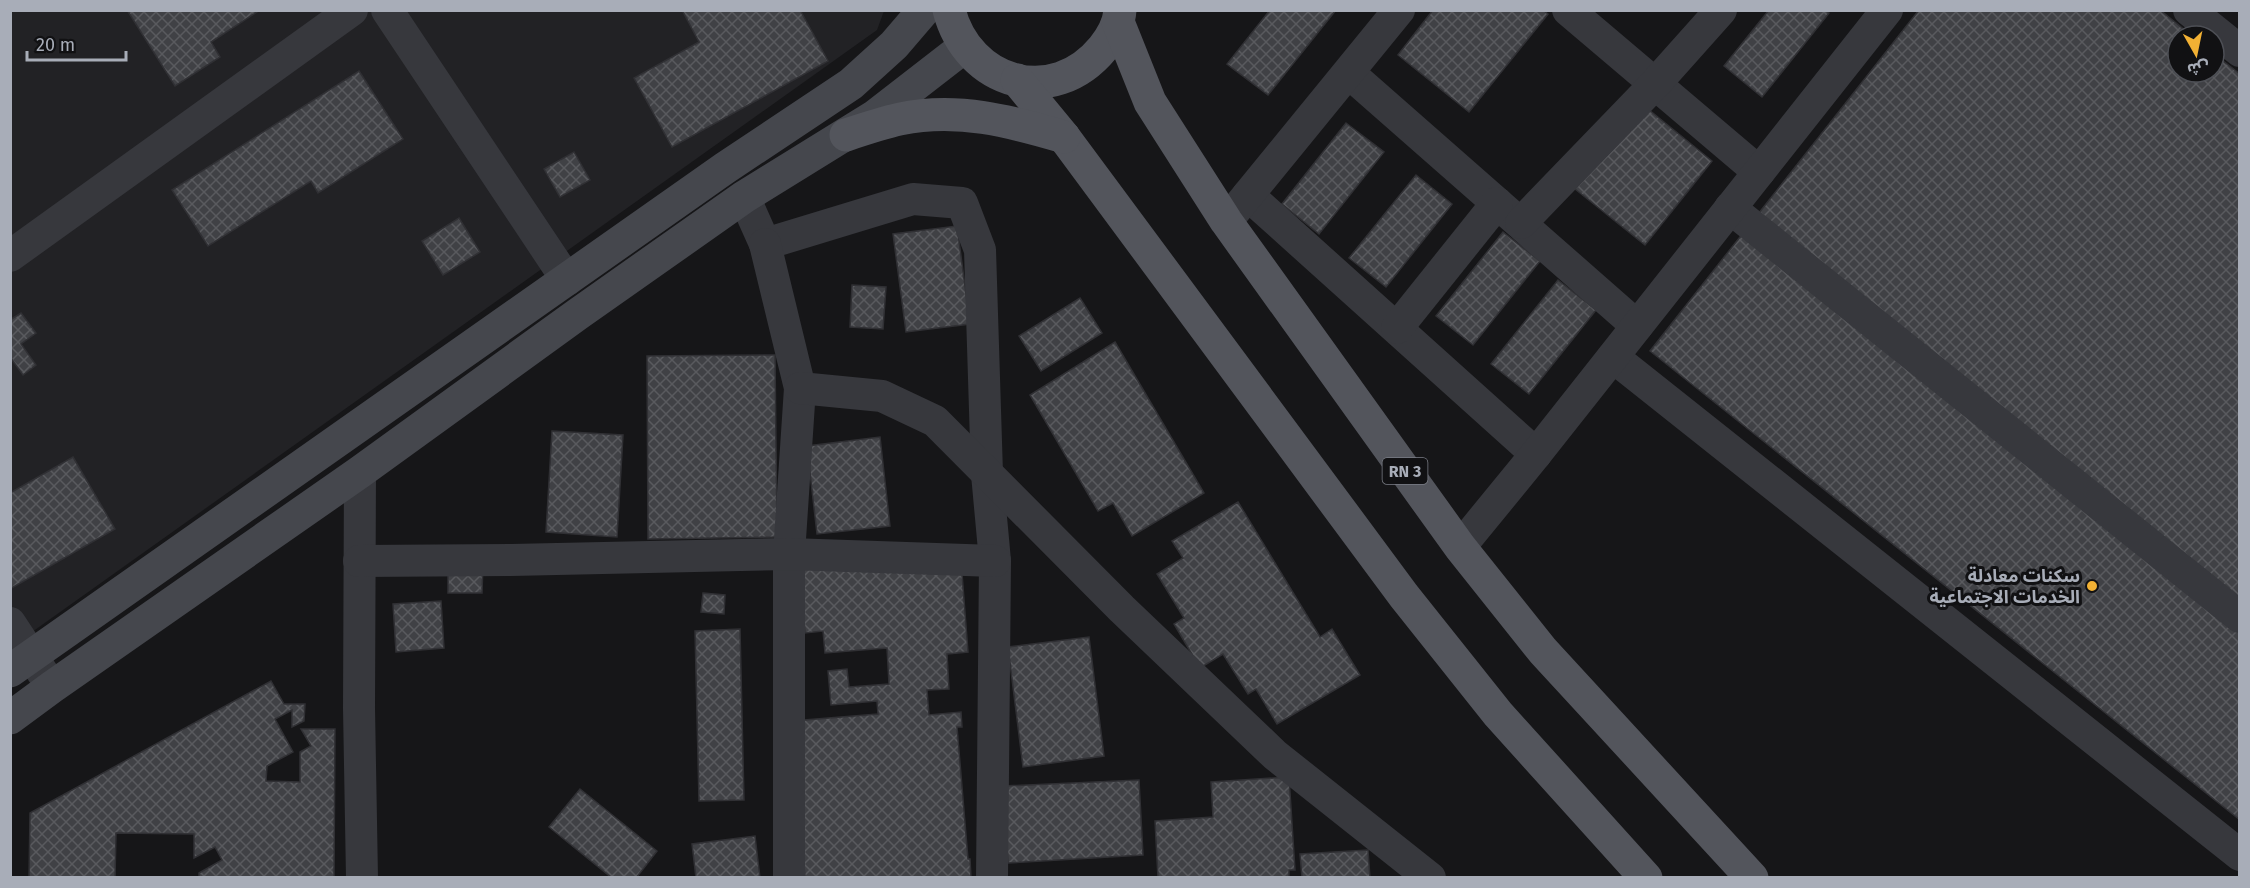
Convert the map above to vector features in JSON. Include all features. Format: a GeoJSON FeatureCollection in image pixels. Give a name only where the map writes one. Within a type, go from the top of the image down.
{"type":"FeatureCollection","features":[{"type":"Feature","properties":{"kind":"main road"},"geometry":{"type":"LineString","coordinates":[[21,663],[724,168],[851,84],[894,45],[924,10]]}},
{"type":"Feature","properties":{"kind":"main road"},"geometry":{"type":"LineString","coordinates":[[949,10],[953,28],[964,47],[979,62],[997,74],[1017,80],[1038,82],[1059,79],[1078,70],[1095,57],[1109,41],[1120,14]]}},
{"type":"Feature","properties":{"kind":"main road","name":"RN 3"},"geometry":{"type":"LineString","coordinates":[[1120,14],[1150,102],[1226,221],[1460,547],[1543,651],[1752,878]]}},
{"type":"Feature","properties":{"kind":"main road"},"geometry":{"type":"LineString","coordinates":[[10,718],[360,472],[744,197],[846,135],[905,94],[964,47]]}},
{"type":"Feature","properties":{"kind":"main road"},"geometry":{"type":"LineString","coordinates":[[1017,80],[1064,137],[1404,596],[1498,714],[1646,878]]}},
{"type":"Feature","properties":{"kind":"main road"},"geometry":{"type":"LineString","coordinates":[[846,135],[899,119],[935,114],[975,115],[1017,123],[1064,137]]}},
{"type":"Feature","properties":{"kind":"street"},"geometry":{"type":"LineString","coordinates":[[10,256],[352,10]]}},
{"type":"Feature","properties":{"kind":"street"},"geometry":{"type":"LineString","coordinates":[[387,10],[567,280]]}},
{"type":"Feature","properties":{"kind":"street"},"geometry":{"type":"LineString","coordinates":[[1226,221],[1399,10]]}},
{"type":"Feature","properties":{"kind":"street"},"geometry":{"type":"LineString","coordinates":[[1568,10],[1759,172]]}},
{"type":"Feature","properties":{"kind":"street"},"geometry":{"type":"LineString","coordinates":[[1521,223],[1655,84],[1721,10]]}},
{"type":"Feature","properties":{"kind":"street"},"geometry":{"type":"LineString","coordinates":[[2189,10],[2240,51]]}},
{"type":"Feature","properties":{"kind":"street"},"geometry":{"type":"LineString","coordinates":[[1460,547],[1759,172],[1871,16]]}},
{"type":"Feature","properties":{"kind":"street"},"geometry":{"type":"LineString","coordinates":[[1348,73],[1637,326]]}},
{"type":"Feature","properties":{"kind":"street"},"geometry":{"type":"LineString","coordinates":[[1248,195],[1536,454]]}},
{"type":"Feature","properties":{"kind":"street"},"geometry":{"type":"LineString","coordinates":[[744,197],[765,244],[800,388],[789,554],[789,878]]}},
{"type":"Feature","properties":{"kind":"street"},"geometry":{"type":"LineString","coordinates":[[765,244],[913,199],[963,202],[980,250],[987,474],[995,561],[992,878]]}},
{"type":"Feature","properties":{"kind":"street"},"geometry":{"type":"LineString","coordinates":[[1397,328],[1497,203]]}},
{"type":"Feature","properties":{"kind":"street"},"geometry":{"type":"LineString","coordinates":[[1730,208],[2240,617]]}},
{"type":"Feature","properties":{"kind":"street"},"geometry":{"type":"LineString","coordinates":[[1613,357],[2240,855]]}},
{"type":"Feature","properties":{"kind":"street"},"geometry":{"type":"LineString","coordinates":[[800,388],[882,396],[935,422],[1122,609],[1275,755],[1430,878]]}},
{"type":"Feature","properties":{"kind":"street"},"geometry":{"type":"LineString","coordinates":[[360,472],[359,708],[362,878]]}},
{"type":"Feature","properties":{"kind":"street"},"geometry":{"type":"LineString","coordinates":[[359,561],[789,554],[995,561]]}},
{"type":"Feature","properties":{"kind":"street"},"geometry":{"type":"LineString","coordinates":[[10,623],[21,663],[52,687]]}},
{"type":"Feature","properties":{"kind":"shaded area"},"geometry":{"type":"Polygon","coordinates":[[[11,11],[884,11],[877,30],[11,647],[11,11]]]}},
{"type":"Feature","properties":{"kind":"building"},"geometry":{"type":"Polygon","coordinates":[[[127,10],[260,10],[211,42],[220,57],[175,86],[127,10]]]}},
{"type":"Feature","properties":{"kind":"building"},"geometry":{"type":"Polygon","coordinates":[[[682,10],[800,10],[828,61],[672,147],[634,78],[699,42],[682,10]]]}},
{"type":"Feature","properties":{"kind":"building"},"geometry":{"type":"Polygon","coordinates":[[[1270,10],[1336,10],[1268,95],[1227,64],[1270,10]]]}},
{"type":"Feature","properties":{"kind":"building"},"geometry":{"type":"Polygon","coordinates":[[[1433,10],[1543,10],[1548,14],[1469,112],[1398,55],[1433,10]]]}},
{"type":"Feature","properties":{"kind":"building"},"geometry":{"type":"Polygon","coordinates":[[[1769,10],[1826,10],[1829,13],[1762,97],[1724,66],[1769,10]]]}},
{"type":"Feature","properties":{"kind":"building","name":"سكنات معادلة الخدمات الاجتماعية"},"geometry":{"type":"Polygon","coordinates":[[[1919,10],[2160,10],[2177,24],[2166,24],[2166,84],[2226,84],[2226,63],[2240,74],[2240,820],[1650,351],[1919,10]]]}},
{"type":"Feature","properties":{"kind":"building"},"geometry":{"type":"Polygon","coordinates":[[[359,71],[403,139],[318,193],[311,181],[208,246],[172,190],[359,71]]]}},
{"type":"Feature","properties":{"kind":"building"},"geometry":{"type":"Polygon","coordinates":[[[1643,105],[1712,161],[1645,245],[1575,189],[1643,105]]]}},
{"type":"Feature","properties":{"kind":"building"},"geometry":{"type":"Polygon","coordinates":[[[1346,123],[1384,152],[1319,234],[1282,204],[1346,123]]]}},
{"type":"Feature","properties":{"kind":"building"},"geometry":{"type":"Polygon","coordinates":[[[574,152],[590,180],[560,197],[544,169],[574,152]]]}},
{"type":"Feature","properties":{"kind":"building"},"geometry":{"type":"Polygon","coordinates":[[[1416,175],[1452,204],[1386,287],[1349,258],[1416,175]]]}},
{"type":"Feature","properties":{"kind":"building"},"geometry":{"type":"Polygon","coordinates":[[[459,218],[480,252],[443,275],[422,241],[459,218]]]}},
{"type":"Feature","properties":{"kind":"building"},"geometry":{"type":"Polygon","coordinates":[[[957,226],[970,324],[906,332],[893,234],[957,226]]]}},
{"type":"Feature","properties":{"kind":"building"},"geometry":{"type":"Polygon","coordinates":[[[1503,232],[1540,261],[1473,345],[1436,316],[1503,232]]]}},
{"type":"Feature","properties":{"kind":"building"},"geometry":{"type":"Polygon","coordinates":[[[1558,280],[1596,310],[1529,394],[1491,364],[1558,280]]]}},
{"type":"Feature","properties":{"kind":"building"},"geometry":{"type":"Polygon","coordinates":[[[852,285],[886,287],[883,329],[850,327],[852,285]]]}},
{"type":"Feature","properties":{"kind":"building"},"geometry":{"type":"Polygon","coordinates":[[[1080,298],[1102,333],[1041,371],[1019,336],[1080,298]]]}},
{"type":"Feature","properties":{"kind":"building"},"geometry":{"type":"Polygon","coordinates":[[[21,313],[36,333],[21,344],[36,365],[23,375],[10,357],[10,320],[21,313]]]}},
{"type":"Feature","properties":{"kind":"building"},"geometry":{"type":"Polygon","coordinates":[[[1115,342],[1204,493],[1132,536],[1113,503],[1098,511],[1030,395],[1115,342]]]}},
{"type":"Feature","properties":{"kind":"building"},"geometry":{"type":"Polygon","coordinates":[[[775,355],[777,537],[648,539],[647,356],[775,355]]]}},
{"type":"Feature","properties":{"kind":"building"},"geometry":{"type":"Polygon","coordinates":[[[552,431],[623,435],[617,537],[546,532],[552,431]]]}},
{"type":"Feature","properties":{"kind":"building"},"geometry":{"type":"Polygon","coordinates":[[[880,437],[890,526],[817,534],[807,446],[880,437]]]}},
{"type":"Feature","properties":{"kind":"building"},"geometry":{"type":"Polygon","coordinates":[[[73,457],[115,529],[10,589],[10,493],[73,457]]]}},
{"type":"Feature","properties":{"kind":"building"},"geometry":{"type":"Polygon","coordinates":[[[1238,502],[1320,637],[1332,629],[1360,675],[1277,724],[1256,689],[1248,694],[1223,654],[1200,668],[1174,624],[1184,618],[1157,574],[1183,558],[1172,541],[1238,502]]]}},
{"type":"Feature","properties":{"kind":"building"},"geometry":{"type":"Polygon","coordinates":[[[960,547],[968,652],[947,654],[949,689],[927,690],[929,715],[961,712],[962,727],[957,727],[971,878],[805,878],[792,721],[878,714],[877,701],[831,705],[828,671],[847,669],[849,687],[889,684],[887,648],[825,653],[823,631],[805,633],[799,560],[960,547]]]}},
{"type":"Feature","properties":{"kind":"building"},"geometry":{"type":"Polygon","coordinates":[[[448,563],[483,563],[482,593],[448,593],[448,563]]]}},
{"type":"Feature","properties":{"kind":"building"},"geometry":{"type":"Polygon","coordinates":[[[703,593],[725,595],[724,614],[701,612],[703,593]]]}},
{"type":"Feature","properties":{"kind":"building"},"geometry":{"type":"Polygon","coordinates":[[[441,601],[444,648],[396,652],[393,604],[441,601]]]}},
{"type":"Feature","properties":{"kind":"building"},"geometry":{"type":"Polygon","coordinates":[[[740,629],[744,800],[699,801],[695,631],[740,629]]]}},
{"type":"Feature","properties":{"kind":"building"},"geometry":{"type":"Polygon","coordinates":[[[1089,637],[1104,756],[1023,767],[1008,647],[1089,637]]]}},
{"type":"Feature","properties":{"kind":"building"},"geometry":{"type":"Polygon","coordinates":[[[271,681],[284,704],[305,704],[304,721],[292,727],[292,710],[275,719],[293,752],[267,766],[266,781],[300,782],[300,752],[311,746],[301,729],[335,729],[334,878],[199,878],[199,873],[222,860],[215,847],[194,858],[194,834],[116,833],[115,878],[29,878],[30,813],[271,681]]]}},
{"type":"Feature","properties":{"kind":"building"},"geometry":{"type":"Polygon","coordinates":[[[1289,777],[1295,870],[1289,870],[1289,878],[1158,878],[1155,821],[1213,817],[1211,782],[1289,777]]]}},
{"type":"Feature","properties":{"kind":"building"},"geometry":{"type":"Polygon","coordinates":[[[1139,780],[1143,855],[1008,863],[1003,786],[1139,780]]]}},
{"type":"Feature","properties":{"kind":"building"},"geometry":{"type":"Polygon","coordinates":[[[580,789],[657,851],[636,878],[612,878],[549,827],[580,789]]]}},
{"type":"Feature","properties":{"kind":"building"},"geometry":{"type":"Polygon","coordinates":[[[755,836],[760,878],[696,878],[692,844],[755,836]]]}},
{"type":"Feature","properties":{"kind":"building"},"geometry":{"type":"Polygon","coordinates":[[[1368,850],[1370,878],[1302,878],[1300,854],[1368,850]]]}},
{"type":"Feature","properties":{"kind":"place","name":"سكنات معادلة الخدمات الاجتماعية"},"geometry":{"type":"Point","coordinates":[2092,586]}}]}
